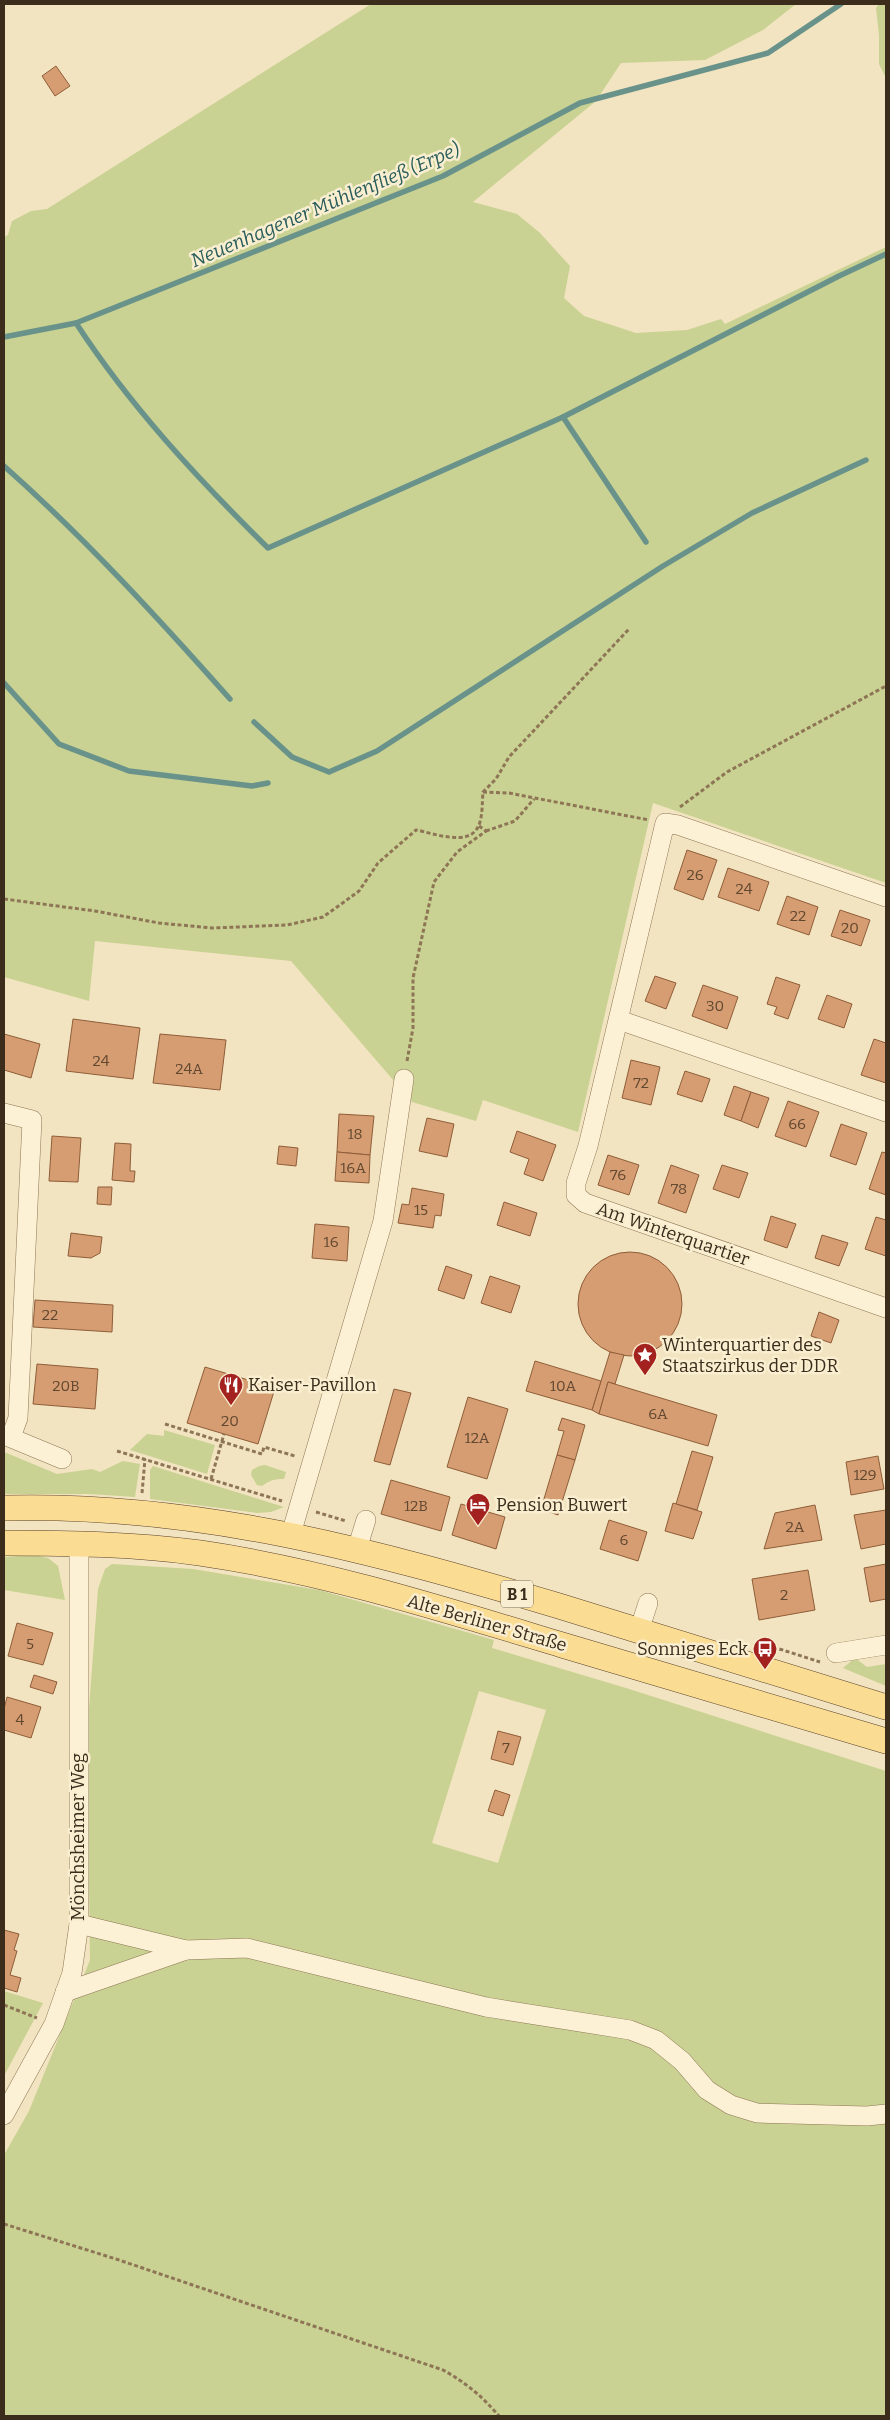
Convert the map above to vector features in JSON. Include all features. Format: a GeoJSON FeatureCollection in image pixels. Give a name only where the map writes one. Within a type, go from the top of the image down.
{"type":"FeatureCollection","features":[{"type":"Feature","properties":{"kind":"main road","name":"Alte Berliner Straße"},"geometry":{"type":"LineString","coordinates":[[4,1508],[76,1507],[141,1512],[213,1520],[291,1534],[467,1578],[886,1707]]}},
{"type":"Feature","properties":{"kind":"main road","name":"B 1"},"geometry":{"type":"LineString","coordinates":[[4,1543],[78,1543]]}},
{"type":"Feature","properties":{"kind":"main road","name":"Alte Berliner Straße"},"geometry":{"type":"LineString","coordinates":[[78,1543],[199,1553],[269,1566],[366,1588],[886,1741]]}},
{"type":"Feature","properties":{"kind":"street"},"geometry":{"type":"LineString","coordinates":[[665,823],[678,825],[886,897]]}},
{"type":"Feature","properties":{"kind":"street","name":"Am Winterquartier"},"geometry":{"type":"LineString","coordinates":[[665,823],[588,1146],[576,1183],[576,1195],[585,1203],[886,1308]]}},
{"type":"Feature","properties":{"kind":"street"},"geometry":{"type":"LineString","coordinates":[[618,1020],[886,1112]]}},
{"type":"Feature","properties":{"kind":"street"},"geometry":{"type":"LineString","coordinates":[[291,1534],[383,1220],[404,1079]]}},
{"type":"Feature","properties":{"kind":"street"},"geometry":{"type":"LineString","coordinates":[[4,1113],[32,1120],[18,1418],[7,1436],[62,1459]]}},
{"type":"Feature","properties":{"kind":"street"},"geometry":{"type":"LineString","coordinates":[[357,1549],[366,1520]]}},
{"type":"Feature","properties":{"kind":"street","name":"Mönchsheimer Weg"},"geometry":{"type":"LineString","coordinates":[[4,2116],[54,2024],[75,1958],[79,1924],[78,1543]]}},
{"type":"Feature","properties":{"kind":"street"},"geometry":{"type":"LineString","coordinates":[[639,1630],[648,1603]]}},
{"type":"Feature","properties":{"kind":"street"},"geometry":{"type":"LineString","coordinates":[[836,1653],[886,1645]]}},
{"type":"Feature","properties":{"kind":"street"},"geometry":{"type":"LineString","coordinates":[[79,1924],[186,1950],[247,1948],[486,2007],[630,2030],[656,2040],[676,2056],[707,2090],[730,2106],[757,2113],[867,2116],[886,2114]]}},
{"type":"Feature","properties":{"kind":"street"},"geometry":{"type":"LineString","coordinates":[[65,1992],[186,1950]]}},
{"type":"Feature","properties":{"kind":"path"},"geometry":{"type":"LineString","coordinates":[[4,899],[95,911],[159,923],[212,928],[287,925],[324,917],[359,891],[378,863],[416,830],[461,839],[479,826],[483,792],[496,779],[509,757],[629,629]]}},
{"type":"Feature","properties":{"kind":"path"},"geometry":{"type":"LineString","coordinates":[[483,792],[509,793],[665,823],[686,801],[727,772],[886,686]]}},
{"type":"Feature","properties":{"kind":"path"},"geometry":{"type":"LineString","coordinates":[[404,1079],[413,1028],[413,978],[434,882],[457,852],[486,831],[515,821],[534,799]]}},
{"type":"Feature","properties":{"kind":"path"},"geometry":{"type":"LineString","coordinates":[[479,826],[486,831]]}},
{"type":"Feature","properties":{"kind":"path"},"geometry":{"type":"LineString","coordinates":[[165,1424],[262,1454],[264,1447],[297,1457],[299,1449]]}},
{"type":"Feature","properties":{"kind":"path"},"geometry":{"type":"LineString","coordinates":[[211,1479],[224,1434]]}},
{"type":"Feature","properties":{"kind":"path"},"geometry":{"type":"LineString","coordinates":[[141,1512],[145,1459]]}},
{"type":"Feature","properties":{"kind":"path"},"geometry":{"type":"LineString","coordinates":[[4,2005],[54,2024]]}},
{"type":"Feature","properties":{"kind":"path"},"geometry":{"type":"LineString","coordinates":[[4,2224],[126,2262],[443,2370],[461,2381],[486,2401],[499,2416]]}},
{"type":"Feature","properties":{"kind":"green space"},"geometry":{"type":"Polygon","coordinates":[[[371,4],[796,4],[763,30],[705,60],[621,63],[596,101],[473,202],[517,214],[540,233],[570,266],[564,298],[584,316],[636,333],[687,330],[721,319],[725,324],[886,247],[886,883],[653,803],[578,1132],[483,1100],[476,1121],[412,1102],[291,961],[95,941],[89,1001],[4,977],[4,237],[8,235],[12,221],[31,211],[47,209],[371,4]]]}},
{"type":"Feature","properties":{"kind":"green space"},"geometry":{"type":"Polygon","coordinates":[[[879,4],[886,4],[886,78],[879,64],[879,35],[876,8],[879,4]]]}},
{"type":"Feature","properties":{"kind":"green space"},"geometry":{"type":"Polygon","coordinates":[[[164,1430],[215,1445],[207,1474],[130,1450],[147,1434],[164,1436],[164,1430]]]}},
{"type":"Feature","properties":{"kind":"green space"},"geometry":{"type":"Polygon","coordinates":[[[4,1452],[57,1474],[92,1469],[100,1472],[123,1461],[140,1464],[135,1497],[89,1494],[4,1494],[4,1452]]]}},
{"type":"Feature","properties":{"kind":"green space"},"geometry":{"type":"Polygon","coordinates":[[[265,1465],[286,1472],[284,1479],[272,1480],[262,1486],[257,1485],[251,1475],[252,1470],[265,1465]]]}},
{"type":"Feature","properties":{"kind":"green space"},"geometry":{"type":"Polygon","coordinates":[[[153,1466],[284,1507],[271,1512],[257,1513],[150,1499],[150,1470],[153,1466]]]}},
{"type":"Feature","properties":{"kind":"green space"},"geometry":{"type":"Polygon","coordinates":[[[34,1555],[48,1558],[58,1566],[65,1600],[4,1590],[4,1557],[34,1555]]]}},
{"type":"Feature","properties":{"kind":"green space"},"geometry":{"type":"Polygon","coordinates":[[[112,1564],[193,1569],[319,1590],[494,1640],[492,1648],[626,1688],[886,1771],[886,2416],[4,2416],[4,2155],[29,2111],[90,1960],[87,1735],[98,1589],[105,1569],[112,1564]],[[479,1691],[432,1843],[498,1863],[546,1710],[479,1691]]]}},
{"type":"Feature","properties":{"kind":"green space"},"geometry":{"type":"Polygon","coordinates":[[[855,1658],[867,1667],[886,1664],[886,1686],[843,1668],[855,1658]]]}},
{"type":"Feature","properties":{"kind":"green space"},"geometry":{"type":"Polygon","coordinates":[[[4,1991],[43,2003],[4,2076],[4,1991]]]}},
{"type":"Feature","properties":{"kind":"building"},"geometry":{"type":"Polygon","coordinates":[[[56,66],[70,86],[55,96],[42,76],[56,66]]]}},
{"type":"Feature","properties":{"kind":"building"},"geometry":{"type":"Polygon","coordinates":[[[687,850],[717,860],[703,900],[674,889],[687,850]]]}},
{"type":"Feature","properties":{"kind":"building"},"geometry":{"type":"Polygon","coordinates":[[[728,868],[769,882],[759,911],[718,897],[728,868]]]}},
{"type":"Feature","properties":{"kind":"building"},"geometry":{"type":"Polygon","coordinates":[[[787,896],[818,907],[809,935],[777,924],[787,896]]]}},
{"type":"Feature","properties":{"kind":"building"},"geometry":{"type":"Polygon","coordinates":[[[840,910],[870,920],[861,946],[831,936],[840,910]]]}},
{"type":"Feature","properties":{"kind":"building"},"geometry":{"type":"Polygon","coordinates":[[[655,976],[676,983],[666,1009],[645,1001],[655,976]]]}},
{"type":"Feature","properties":{"kind":"building"},"geometry":{"type":"Polygon","coordinates":[[[776,977],[800,985],[788,1019],[774,1014],[777,1007],[767,1004],[776,977]]]}},
{"type":"Feature","properties":{"kind":"building"},"geometry":{"type":"Polygon","coordinates":[[[703,985],[738,997],[727,1029],[692,1016],[703,985]]]}},
{"type":"Feature","properties":{"kind":"building"},"geometry":{"type":"Polygon","coordinates":[[[827,995],[852,1004],[844,1028],[818,1019],[827,995]]]}},
{"type":"Feature","properties":{"kind":"building"},"geometry":{"type":"Polygon","coordinates":[[[73,1019],[140,1028],[133,1079],[66,1071],[73,1019]]]}},
{"type":"Feature","properties":{"kind":"building"},"geometry":{"type":"Polygon","coordinates":[[[4,1034],[40,1044],[31,1078],[4,1070],[4,1034]]]}},
{"type":"Feature","properties":{"kind":"building"},"geometry":{"type":"Polygon","coordinates":[[[160,1034],[226,1040],[220,1090],[153,1083],[160,1034]]]}},
{"type":"Feature","properties":{"kind":"building"},"geometry":{"type":"Polygon","coordinates":[[[874,1039],[886,1043],[886,1083],[861,1075],[874,1039]]]}},
{"type":"Feature","properties":{"kind":"building"},"geometry":{"type":"Polygon","coordinates":[[[631,1060],[660,1067],[651,1105],[622,1098],[631,1060]]]}},
{"type":"Feature","properties":{"kind":"building"},"geometry":{"type":"Polygon","coordinates":[[[685,1071],[710,1079],[702,1102],[677,1094],[685,1071]]]}},
{"type":"Feature","properties":{"kind":"building"},"geometry":{"type":"Polygon","coordinates":[[[734,1086],[751,1092],[741,1121],[724,1115],[734,1086]]]}},
{"type":"Feature","properties":{"kind":"building"},"geometry":{"type":"Polygon","coordinates":[[[751,1092],[769,1098],[758,1128],[741,1121],[751,1092]]]}},
{"type":"Feature","properties":{"kind":"building"},"geometry":{"type":"Polygon","coordinates":[[[788,1101],[819,1112],[806,1147],[775,1136],[788,1101]]]}},
{"type":"Feature","properties":{"kind":"building"},"geometry":{"type":"Polygon","coordinates":[[[339,1114],[374,1116],[370,1155],[337,1152],[339,1114]]]}},
{"type":"Feature","properties":{"kind":"building"},"geometry":{"type":"Polygon","coordinates":[[[427,1118],[454,1124],[447,1157],[419,1151],[427,1118]]]}},
{"type":"Feature","properties":{"kind":"building"},"geometry":{"type":"Polygon","coordinates":[[[841,1124],[867,1133],[856,1165],[830,1156],[841,1124]]]}},
{"type":"Feature","properties":{"kind":"building"},"geometry":{"type":"Polygon","coordinates":[[[517,1131],[556,1145],[543,1181],[524,1174],[529,1159],[510,1152],[517,1131]]]}},
{"type":"Feature","properties":{"kind":"building"},"geometry":{"type":"Polygon","coordinates":[[[52,1136],[81,1138],[78,1182],[49,1181],[52,1136]]]}},
{"type":"Feature","properties":{"kind":"building"},"geometry":{"type":"Polygon","coordinates":[[[115,1143],[131,1144],[130,1171],[135,1171],[134,1182],[112,1180],[115,1143]]]}},
{"type":"Feature","properties":{"kind":"building"},"geometry":{"type":"Polygon","coordinates":[[[279,1146],[298,1148],[296,1166],[277,1164],[279,1146]]]}},
{"type":"Feature","properties":{"kind":"building"},"geometry":{"type":"Polygon","coordinates":[[[337,1152],[370,1155],[369,1183],[335,1181],[337,1152]]]}},
{"type":"Feature","properties":{"kind":"building"},"geometry":{"type":"Polygon","coordinates":[[[882,1152],[886,1153],[886,1195],[869,1189],[882,1152]]]}},
{"type":"Feature","properties":{"kind":"building"},"geometry":{"type":"Polygon","coordinates":[[[608,1155],[639,1165],[629,1195],[598,1185],[608,1155]]]}},
{"type":"Feature","properties":{"kind":"building"},"geometry":{"type":"Polygon","coordinates":[[[671,1165],[699,1175],[686,1213],[658,1203],[671,1165]]]}},
{"type":"Feature","properties":{"kind":"building"},"geometry":{"type":"Polygon","coordinates":[[[722,1165],[748,1173],[739,1198],[713,1189],[722,1165]]]}},
{"type":"Feature","properties":{"kind":"building"},"geometry":{"type":"Polygon","coordinates":[[[98,1187],[112,1187],[111,1205],[97,1204],[98,1187]]]}},
{"type":"Feature","properties":{"kind":"building"},"geometry":{"type":"Polygon","coordinates":[[[412,1188],[444,1194],[441,1216],[435,1215],[433,1228],[398,1223],[402,1204],[409,1205],[412,1188]]]}},
{"type":"Feature","properties":{"kind":"building"},"geometry":{"type":"Polygon","coordinates":[[[504,1202],[537,1213],[530,1236],[497,1225],[504,1202]]]}},
{"type":"Feature","properties":{"kind":"building"},"geometry":{"type":"Polygon","coordinates":[[[771,1216],[796,1224],[787,1248],[764,1240],[771,1216]]]}},
{"type":"Feature","properties":{"kind":"building"},"geometry":{"type":"Polygon","coordinates":[[[876,1217],[886,1220],[886,1256],[865,1249],[876,1217]]]}},
{"type":"Feature","properties":{"kind":"building"},"geometry":{"type":"Polygon","coordinates":[[[315,1224],[349,1227],[347,1261],[312,1258],[315,1224]]]}},
{"type":"Feature","properties":{"kind":"building"},"geometry":{"type":"Polygon","coordinates":[[[71,1233],[102,1237],[100,1253],[91,1258],[68,1256],[71,1233]]]}},
{"type":"Feature","properties":{"kind":"building"},"geometry":{"type":"Polygon","coordinates":[[[822,1235],[848,1243],[839,1266],[815,1258],[822,1235]]]}},
{"type":"Feature","properties":{"kind":"building"},"geometry":{"type":"Polygon","coordinates":[[[630,1252],[650,1256],[667,1267],[678,1284],[682,1304],[678,1324],[667,1341],[650,1352],[630,1356],[610,1352],[593,1341],[582,1324],[578,1304],[582,1284],[593,1267],[610,1256],[630,1252]]]}},
{"type":"Feature","properties":{"kind":"building"},"geometry":{"type":"Polygon","coordinates":[[[446,1266],[472,1275],[464,1299],[438,1290],[446,1266]]]}},
{"type":"Feature","properties":{"kind":"building"},"geometry":{"type":"Polygon","coordinates":[[[490,1276],[520,1286],[511,1313],[481,1303],[490,1276]]]}},
{"type":"Feature","properties":{"kind":"building"},"geometry":{"type":"Polygon","coordinates":[[[35,1300],[113,1305],[112,1332],[33,1327],[35,1300]]]}},
{"type":"Feature","properties":{"kind":"building"},"geometry":{"type":"Polygon","coordinates":[[[819,1312],[839,1320],[831,1343],[811,1336],[819,1312]]]}},
{"type":"Feature","properties":{"kind":"building"},"geometry":{"type":"Polygon","coordinates":[[[610,1352],[624,1355],[615,1384],[608,1382],[599,1414],[592,1410],[610,1352]]]}},
{"type":"Feature","properties":{"kind":"building"},"geometry":{"type":"Polygon","coordinates":[[[535,1361],[601,1381],[592,1410],[526,1391],[535,1361]]]}},
{"type":"Feature","properties":{"kind":"building"},"geometry":{"type":"Polygon","coordinates":[[[37,1364],[98,1369],[95,1409],[33,1404],[37,1364]]]}},
{"type":"Feature","properties":{"kind":"building","name":"Kaiser-Pavillon"},"geometry":{"type":"Polygon","coordinates":[[[205,1367],[275,1388],[258,1444],[187,1423],[205,1367]]]}},
{"type":"Feature","properties":{"kind":"building"},"geometry":{"type":"Polygon","coordinates":[[[608,1382],[717,1415],[708,1446],[599,1414],[608,1382]]]}},
{"type":"Feature","properties":{"kind":"building"},"geometry":{"type":"Polygon","coordinates":[[[394,1389],[411,1393],[390,1465],[374,1461],[394,1389]]]}},
{"type":"Feature","properties":{"kind":"building"},"geometry":{"type":"Polygon","coordinates":[[[468,1397],[508,1409],[487,1479],[447,1467],[468,1397]]]}},
{"type":"Feature","properties":{"kind":"building"},"geometry":{"type":"Polygon","coordinates":[[[562,1418],[585,1425],[575,1460],[557,1455],[564,1431],[558,1430],[562,1418]]]}},
{"type":"Feature","properties":{"kind":"building"},"geometry":{"type":"Polygon","coordinates":[[[692,1451],[713,1457],[697,1510],[676,1504],[692,1451]]]}},
{"type":"Feature","properties":{"kind":"building"},"geometry":{"type":"Polygon","coordinates":[[[557,1455],[575,1460],[558,1515],[541,1509],[557,1455]]]}},
{"type":"Feature","properties":{"kind":"building"},"geometry":{"type":"Polygon","coordinates":[[[878,1456],[884,1489],[851,1495],[846,1462],[878,1456]]]}},
{"type":"Feature","properties":{"kind":"building"},"geometry":{"type":"Polygon","coordinates":[[[391,1480],[450,1497],[441,1531],[381,1514],[391,1480]]]}},
{"type":"Feature","properties":{"kind":"building"},"geometry":{"type":"Polygon","coordinates":[[[673,1503],[702,1512],[693,1539],[665,1531],[673,1503]]]}},
{"type":"Feature","properties":{"kind":"building"},"geometry":{"type":"Polygon","coordinates":[[[461,1504],[505,1517],[496,1549],[452,1535],[461,1504]]]}},
{"type":"Feature","properties":{"kind":"building"},"geometry":{"type":"Polygon","coordinates":[[[815,1505],[822,1540],[764,1549],[775,1513],[815,1505]]]}},
{"type":"Feature","properties":{"kind":"building"},"geometry":{"type":"Polygon","coordinates":[[[886,1510],[886,1544],[861,1549],[854,1515],[886,1510]]]}},
{"type":"Feature","properties":{"kind":"building"},"geometry":{"type":"Polygon","coordinates":[[[609,1520],[647,1532],[638,1561],[600,1549],[609,1520]]]}},
{"type":"Feature","properties":{"kind":"building"},"geometry":{"type":"Polygon","coordinates":[[[886,1564],[886,1599],[870,1602],[864,1568],[886,1564]]]}},
{"type":"Feature","properties":{"kind":"building"},"geometry":{"type":"Polygon","coordinates":[[[808,1570],[815,1610],[759,1620],[752,1579],[808,1570]]]}},
{"type":"Feature","properties":{"kind":"building"},"geometry":{"type":"Polygon","coordinates":[[[17,1623],[53,1633],[43,1665],[8,1656],[17,1623]]]}},
{"type":"Feature","properties":{"kind":"building"},"geometry":{"type":"Polygon","coordinates":[[[34,1675],[57,1682],[53,1694],[30,1687],[34,1675]]]}},
{"type":"Feature","properties":{"kind":"building"},"geometry":{"type":"Polygon","coordinates":[[[7,1697],[41,1707],[31,1738],[4,1730],[4,1709],[7,1697]]]}},
{"type":"Feature","properties":{"kind":"building"},"geometry":{"type":"Polygon","coordinates":[[[498,1731],[521,1737],[513,1765],[491,1759],[498,1731]]]}},
{"type":"Feature","properties":{"kind":"building"},"geometry":{"type":"Polygon","coordinates":[[[495,1790],[510,1795],[503,1816],[488,1811],[495,1790]]]}},
{"type":"Feature","properties":{"kind":"building"},"geometry":{"type":"Polygon","coordinates":[[[4,1930],[19,1934],[14,1950],[17,1951],[10,1975],[21,1978],[17,1992],[4,1988],[4,1930]]]}},
{"type":"Feature","properties":{"kind":"waterway","name":"Neuenhagener Mühlenfließ (Erpe)"},"geometry":{"type":"LineString","coordinates":[[4,337],[76,323],[443,176],[580,103],[768,53],[841,4]]}},
{"type":"Feature","properties":{"kind":"waterway"},"geometry":{"type":"LineString","coordinates":[[76,323],[119,383],[166,441],[268,548],[563,417],[839,276],[886,254]]}},
{"type":"Feature","properties":{"kind":"waterway"},"geometry":{"type":"LineString","coordinates":[[563,417],[646,542]]}},
{"type":"Feature","properties":{"kind":"waterway"},"geometry":{"type":"LineString","coordinates":[[254,722],[292,757],[329,772],[377,751],[663,566],[752,513],[866,460]]}},
{"type":"Feature","properties":{"kind":"waterway"},"geometry":{"type":"LineString","coordinates":[[4,466],[63,521],[120,579],[230,699]]}},
{"type":"Feature","properties":{"kind":"waterway"},"geometry":{"type":"LineString","coordinates":[[4,683],[59,744],[129,771],[252,786],[268,783]]}},
{"type":"Feature","properties":{"kind":"place","name":"Winterquartier des Staatszirkus der DDR"},"geometry":{"type":"Point","coordinates":[645,1376]}},
{"type":"Feature","properties":{"kind":"place","name":"Kaiser-Pavillon"},"geometry":{"type":"Point","coordinates":[231,1406]}},
{"type":"Feature","properties":{"kind":"place","name":"Pension Buwert"},"geometry":{"type":"Point","coordinates":[478,1526]}},
{"type":"Feature","properties":{"kind":"place","name":"Sonniges Eck"},"geometry":{"type":"Point","coordinates":[765,1670]}}]}
